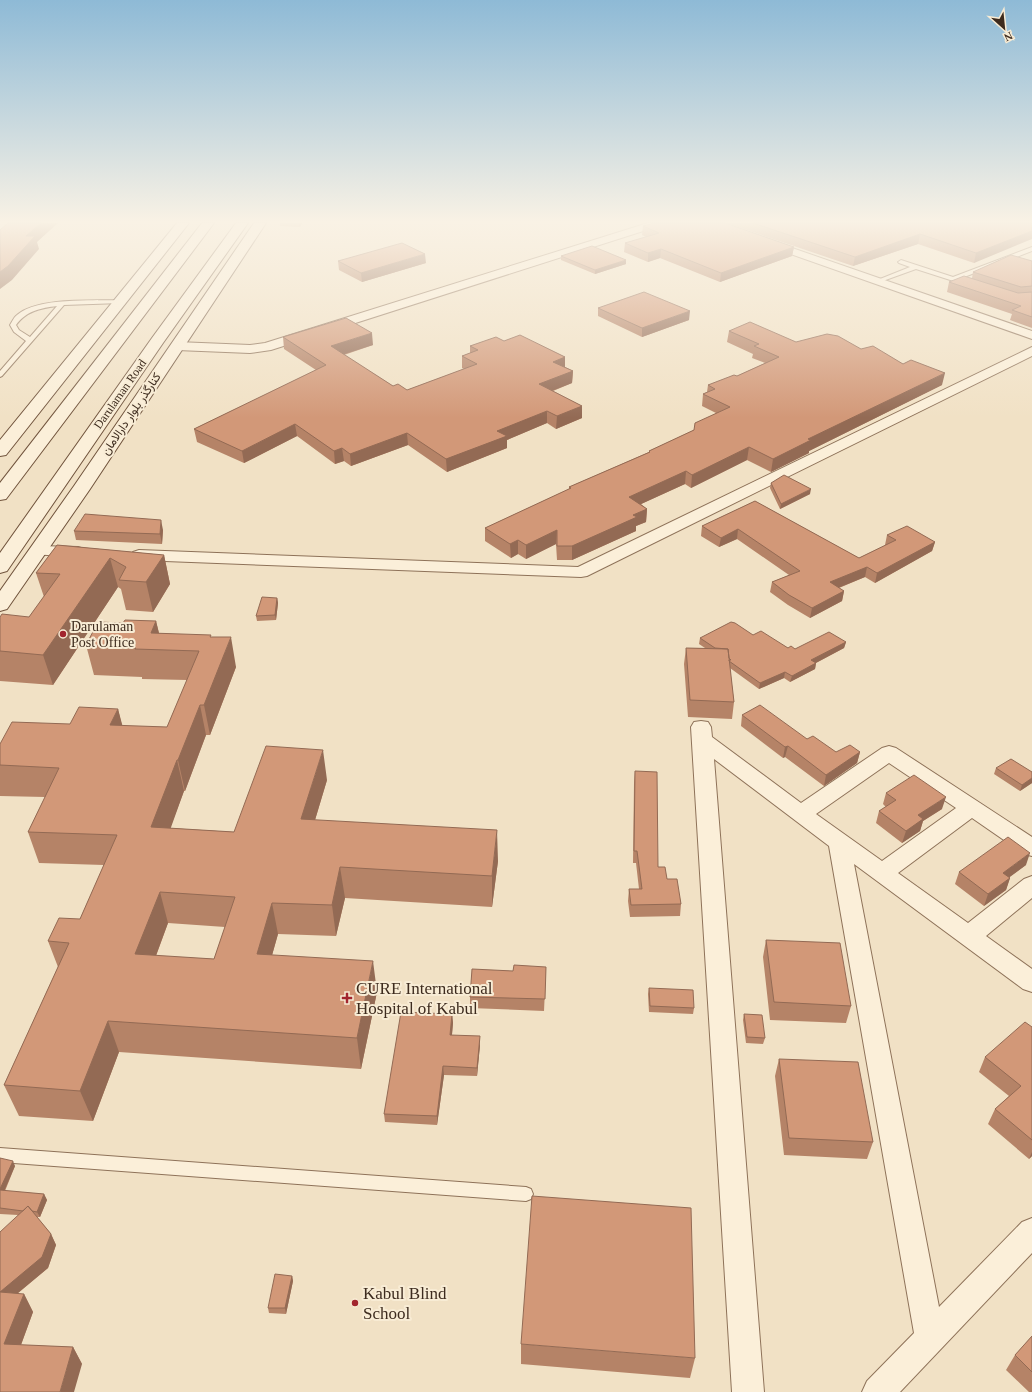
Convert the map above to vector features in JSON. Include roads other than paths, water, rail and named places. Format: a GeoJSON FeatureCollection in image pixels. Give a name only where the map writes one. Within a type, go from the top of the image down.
{"type":"FeatureCollection","features":[{"type":"Feature","properties":{"kind":"main road"},"geometry":{"type":"LineString","coordinates":[[0,451],[130,288]]}},
{"type":"Feature","properties":{"kind":"main road"},"geometry":{"type":"LineString","coordinates":[[0,495],[158,288]]}},
{"type":"Feature","properties":{"kind":"main road","name":"Darulaman Road"},"geometry":{"type":"LineString","coordinates":[[0,567],[6,549],[195,288]]}},
{"type":"Feature","properties":{"kind":"main road","name":"کنارگذر بلوار دارالامان"},"geometry":{"type":"LineString","coordinates":[[0,605],[216,288]]}},
{"type":"Feature","properties":{"kind":"street"},"geometry":{"type":"LineString","coordinates":[[177,346],[250,349],[267,347],[453,288]]}},
{"type":"Feature","properties":{"kind":"street"},"geometry":{"type":"LineString","coordinates":[[897,288],[1032,336]]}},
{"type":"Feature","properties":{"kind":"street"},"geometry":{"type":"LineString","coordinates":[[122,554],[581,572],[1032,351]]}},
{"type":"Feature","properties":{"kind":"street"},"geometry":{"type":"LineString","coordinates":[[38,550],[90,552]]}},
{"type":"Feature","properties":{"kind":"street"},"geometry":{"type":"LineString","coordinates":[[748,1392],[702,734],[801,814],[1032,982]]}},
{"type":"Feature","properties":{"kind":"street"},"geometry":{"type":"LineString","coordinates":[[801,814],[889,753],[1032,848]]}},
{"type":"Feature","properties":{"kind":"street"},"geometry":{"type":"LineString","coordinates":[[882,873],[972,808]]}},
{"type":"Feature","properties":{"kind":"street"},"geometry":{"type":"LineString","coordinates":[[839,841],[930,1339]]}},
{"type":"Feature","properties":{"kind":"street"},"geometry":{"type":"LineString","coordinates":[[969,936],[1032,884]]}},
{"type":"Feature","properties":{"kind":"street"},"geometry":{"type":"LineString","coordinates":[[878,1392],[1032,1232]]}},
{"type":"Feature","properties":{"kind":"lane"},"geometry":{"type":"LineString","coordinates":[[31,341],[16,331],[13,324],[15,318],[22,313],[38,308],[62,304],[119,302]]}},
{"type":"Feature","properties":{"kind":"lane"},"geometry":{"type":"LineString","coordinates":[[0,375],[62,304]]}},
{"type":"Feature","properties":{"kind":"lane"},"geometry":{"type":"LineString","coordinates":[[0,1155],[526,1194]]}},
{"type":"Feature","properties":{"kind":"place","name":"Darulaman Post Office"},"geometry":{"type":"Point","coordinates":[63,634]}},
{"type":"Feature","properties":{"kind":"place","name":"CURE International Hospital of Kabul"},"geometry":{"type":"Point","coordinates":[347,998]}},
{"type":"Feature","properties":{"kind":"place","name":"Kabul Blind School"},"geometry":{"type":"Point","coordinates":[355,1303]}}]}
